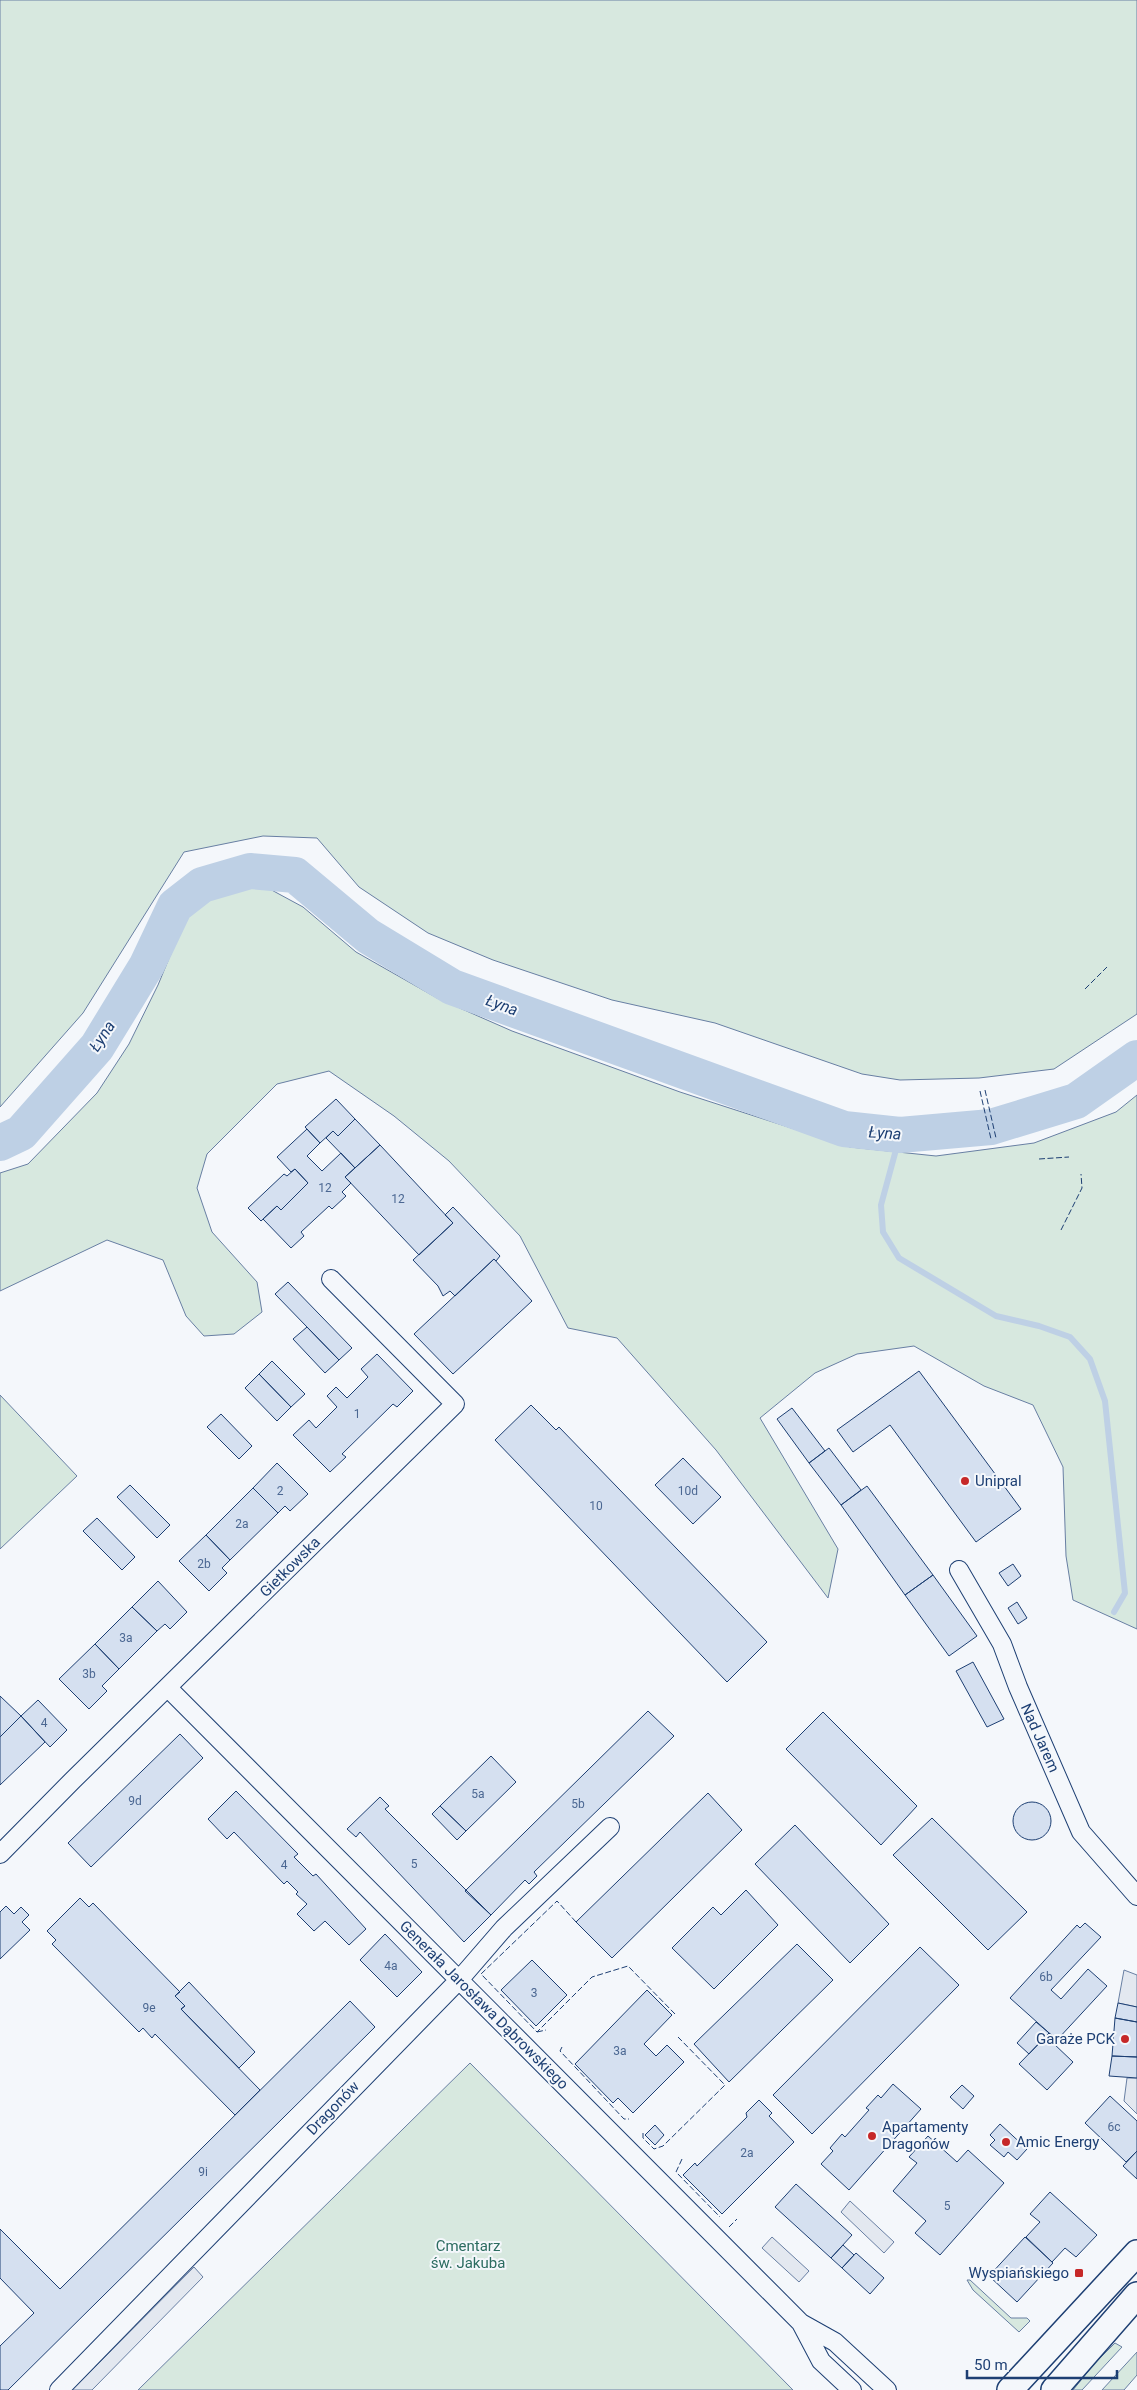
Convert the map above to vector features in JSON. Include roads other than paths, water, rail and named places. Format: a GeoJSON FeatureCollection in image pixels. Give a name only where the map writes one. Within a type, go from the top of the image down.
{"type":"FeatureCollection","features":[{"type":"Feature","properties":{"kind":"main road"},"geometry":{"type":"LineString","coordinates":[[1010,2390],[1137,2253]]}},
{"type":"Feature","properties":{"kind":"main road"},"geometry":{"type":"LineString","coordinates":[[1054,2390],[1137,2295]]}},
{"type":"Feature","properties":{"kind":"street","name":"Gietkowska"},"geometry":{"type":"LineString","coordinates":[[0,1854],[455,1404],[331,1278]]}},
{"type":"Feature","properties":{"kind":"street","name":"Nad Jarem"},"geometry":{"type":"LineString","coordinates":[[959,1570],[1002,1644],[1018,1687],[1081,1832],[1137,1896]]}},
{"type":"Feature","properties":{"kind":"street","name":"Generała Jarosława Dąbrowskiego"},"geometry":{"type":"LineString","coordinates":[[168,1688],[800,2323],[821,2361],[852,2390]]}},
{"type":"Feature","properties":{"kind":"street","name":"Dragonów"},"geometry":{"type":"LineString","coordinates":[[59,2390],[459,1980],[504,1928],[610,1827]]}},
{"type":"Feature","properties":{"kind":"street","name":"Generała Jarosława Dąbrowskiego"},"geometry":{"type":"LineString","coordinates":[[800,2323],[835,2342],[888,2390]]}},
{"type":"Feature","properties":{"kind":"waterway","name":"Łyna"},"geometry":{"type":"LineString","coordinates":[[0,1143],[21,1133],[97,1047],[147,965],[175,906],[202,885],[250,871],[295,875],[368,936],[452,987],[844,1129],[900,1135],[991,1127],[1076,1101],[1137,1058]]}},
{"type":"Feature","properties":{"kind":"waterway"},"geometry":{"type":"LineString","coordinates":[[900,1135],[881,1205],[883,1232],[899,1258],[996,1316],[1039,1326],[1070,1337],[1090,1359],[1105,1401],[1125,1593],[1114,1612]]}},
{"type":"Feature","properties":{"kind":"place","name":"Unipral"},"geometry":{"type":"Point","coordinates":[965,1481]}},
{"type":"Feature","properties":{"kind":"place","name":"Garaże PCK"},"geometry":{"type":"Point","coordinates":[1125,2039]}},
{"type":"Feature","properties":{"kind":"place","name":"Apartamenty Dragonów"},"geometry":{"type":"Point","coordinates":[872,2136]}},
{"type":"Feature","properties":{"kind":"place","name":"Amic Energy"},"geometry":{"type":"Point","coordinates":[1006,2142]}},
{"type":"Feature","properties":{"kind":"place","name":"Wyspiańskiego"},"geometry":{"type":"Point","coordinates":[1079,2273]}},
{"type":"Feature","properties":{"kind":"park label","name":"Cmentarz św. Jakuba"},"geometry":{"type":"Point","coordinates":[468,2254]}}]}
